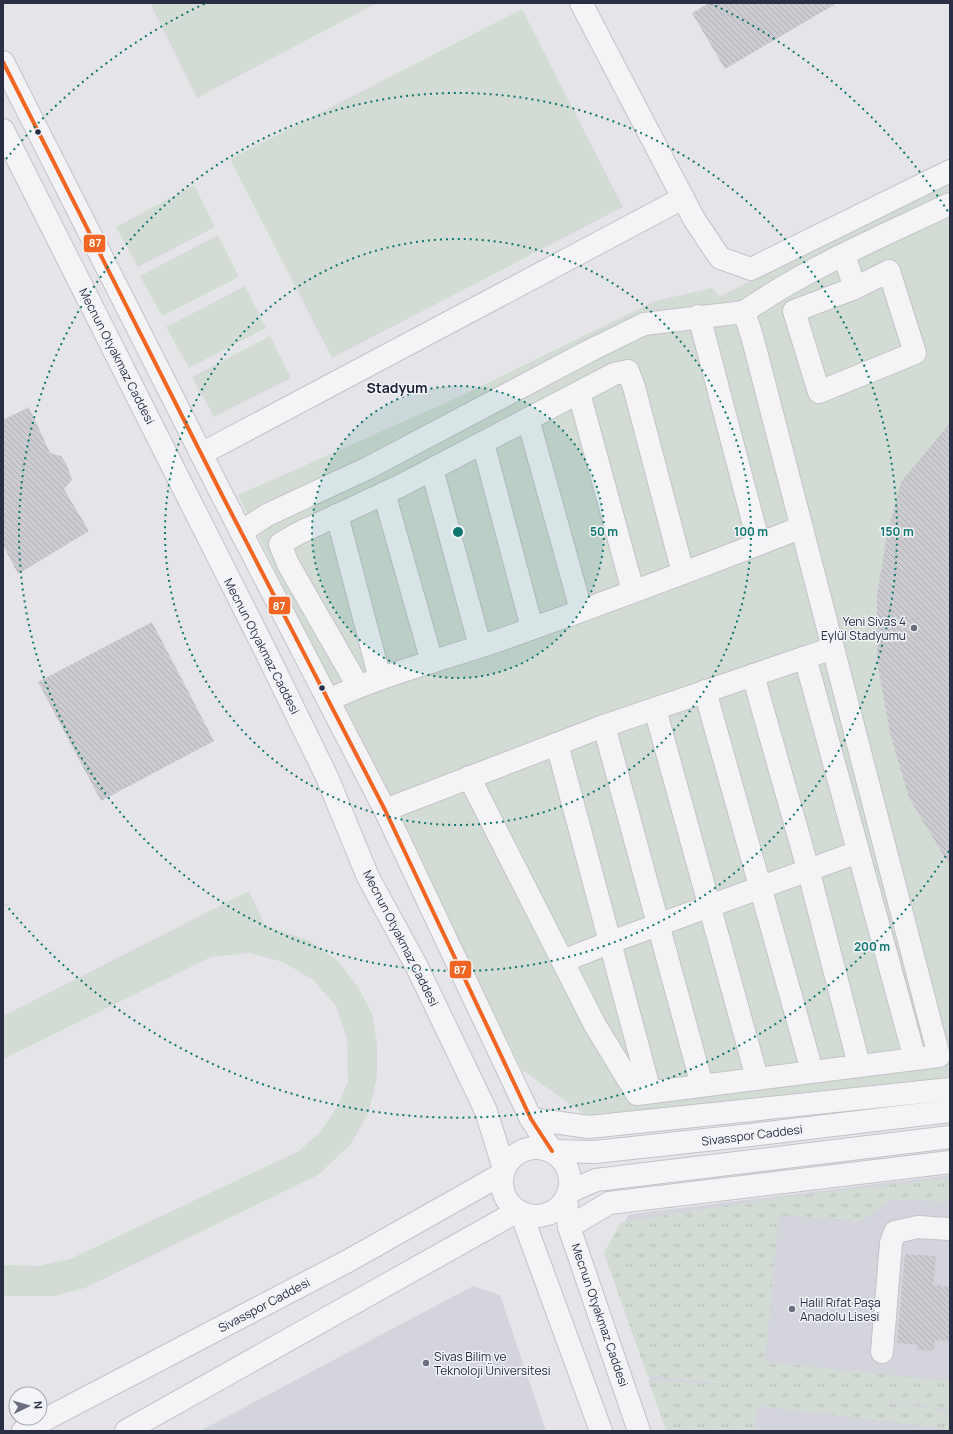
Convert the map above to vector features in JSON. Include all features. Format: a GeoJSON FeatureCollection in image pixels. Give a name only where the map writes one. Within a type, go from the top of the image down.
{"type":"FeatureCollection","features":[{"type":"Feature","properties":{"kind":"street"},"geometry":{"type":"LineString","coordinates":[[581,3],[694,219],[720,258],[751,269],[950,171]]}},
{"type":"Feature","properties":{"kind":"street"},"geometry":{"type":"LineString","coordinates":[[3,62],[201,454],[385,810],[532,1119],[553,1151],[561,1158],[568,1169],[570,1182],[568,1195]]}},
{"type":"Feature","properties":{"kind":"street","name":"Mecnun Otyakmaz Caddesi"},"geometry":{"type":"LineString","coordinates":[[3,130],[317,756],[368,877],[416,965],[486,1111],[503,1172]]}},
{"type":"Feature","properties":{"kind":"street"},"geometry":{"type":"LineString","coordinates":[[201,454],[683,198]]}},
{"type":"Feature","properties":{"kind":"street"},"geometry":{"type":"LineString","coordinates":[[241,532],[268,515],[368,468],[589,351],[644,324],[699,316],[744,312],[776,290],[844,255],[950,204]]}},
{"type":"Feature","properties":{"kind":"street"},"geometry":{"type":"LineString","coordinates":[[844,255],[855,288]]}},
{"type":"Feature","properties":{"kind":"street"},"geometry":{"type":"LineString","coordinates":[[889,271],[915,353],[819,392],[794,311],[855,288],[889,271]]}},
{"type":"Feature","properties":{"kind":"street"},"geometry":{"type":"LineString","coordinates":[[469,777],[595,1025],[637,1094],[939,1056],[752,336],[744,312]]}},
{"type":"Feature","properties":{"kind":"street"},"geometry":{"type":"LineString","coordinates":[[699,316],[759,544]]}},
{"type":"Feature","properties":{"kind":"street"},"geometry":{"type":"LineString","coordinates":[[358,686],[288,564],[280,544],[432,469],[614,374],[628,371],[634,387],[683,573]]}},
{"type":"Feature","properties":{"kind":"street"},"geometry":{"type":"LineString","coordinates":[[579,393],[633,591]]}},
{"type":"Feature","properties":{"kind":"street"},"geometry":{"type":"LineString","coordinates":[[528,419],[581,610]]}},
{"type":"Feature","properties":{"kind":"street"},"geometry":{"type":"LineString","coordinates":[[483,443],[532,628]]}},
{"type":"Feature","properties":{"kind":"street"},"geometry":{"type":"LineString","coordinates":[[432,469],[480,646]]}},
{"type":"Feature","properties":{"kind":"street"},"geometry":{"type":"LineString","coordinates":[[384,493],[432,662]]}},
{"type":"Feature","properties":{"kind":"street"},"geometry":{"type":"LineString","coordinates":[[337,515],[380,679]]}},
{"type":"Feature","properties":{"kind":"street"},"geometry":{"type":"LineString","coordinates":[[329,700],[358,686],[532,628],[683,573],[802,527]]}},
{"type":"Feature","properties":{"kind":"street"},"geometry":{"type":"LineString","coordinates":[[385,810],[604,726],[833,648]]}},
{"type":"Feature","properties":{"kind":"street"},"geometry":{"type":"LineString","coordinates":[[805,657],[915,1059]]}},
{"type":"Feature","properties":{"kind":"street"},"geometry":{"type":"LineString","coordinates":[[753,675],[808,869],[859,1065]]}},
{"type":"Feature","properties":{"kind":"street"},"geometry":{"type":"LineString","coordinates":[[704,691],[812,1071]]}},
{"type":"Feature","properties":{"kind":"street"},"geometry":{"type":"LineString","coordinates":[[656,709],[757,1078]]}},
{"type":"Feature","properties":{"kind":"street"},"geometry":{"type":"LineString","coordinates":[[604,726],[702,1085]]}},
{"type":"Feature","properties":{"kind":"street"},"geometry":{"type":"LineString","coordinates":[[557,744],[650,1092]]}},
{"type":"Feature","properties":{"kind":"street"},"geometry":{"type":"LineString","coordinates":[[563,961],[709,905],[858,852]]}},
{"type":"Feature","properties":{"kind":"street"},"geometry":{"type":"LineString","coordinates":[[532,1119],[589,1128],[950,1089]]}},
{"type":"Feature","properties":{"kind":"street","name":"Sivasspor Caddesi"},"geometry":{"type":"LineString","coordinates":[[553,1151],[595,1152],[618,1150],[950,1111]]}},
{"type":"Feature","properties":{"kind":"street"},"geometry":{"type":"LineString","coordinates":[[553,1151],[536,1147],[525,1149],[515,1154],[503,1172],[502,1186],[505,1197],[512,1206],[521,1213],[532,1216],[544,1215],[555,1211],[568,1195],[596,1180],[950,1137]]}},
{"type":"Feature","properties":{"kind":"street"},"geometry":{"type":"LineString","coordinates":[[569,1227],[609,1203],[950,1162]]}},
{"type":"Feature","properties":{"kind":"street","name":"Sivasspor Caddesi"},"geometry":{"type":"LineString","coordinates":[[23,1431],[348,1261],[503,1172]]}},
{"type":"Feature","properties":{"kind":"street","name":"Mecnun Otyakmaz Caddesi"},"geometry":{"type":"LineString","coordinates":[[568,1195],[569,1227],[639,1431]]}},
{"type":"Feature","properties":{"kind":"street"},"geometry":{"type":"LineString","coordinates":[[126,1431],[509,1216],[521,1213]]}},
{"type":"Feature","properties":{"kind":"street"},"geometry":{"type":"LineString","coordinates":[[521,1213],[601,1431]]}},
{"type":"Feature","properties":{"kind":"street"},"geometry":{"type":"LineString","coordinates":[[882,1352],[890,1243],[895,1232],[918,1227],[950,1229]]}},
{"type":"Feature","properties":{"kind":"shaded area","name":"Halil Rıfat Paşa Anadolu Lisesi"},"geometry":{"type":"Polygon","coordinates":[[[950,1175],[950,1431],[667,1431],[608,1252],[627,1217],[631,1214],[950,1175]]]}},
{"type":"Feature","properties":{"kind":"shaded area","name":"Sivas Bilim ve Teknoloji Üniversitesi"},"geometry":{"type":"Polygon","coordinates":[[[473,1286],[500,1295],[546,1431],[200,1431],[473,1286]]]}},
{"type":"Feature","properties":{"kind":"green space"},"geometry":{"type":"Polygon","coordinates":[[[150,3],[377,3],[197,98],[150,3]]]}},
{"type":"Feature","properties":{"kind":"green space"},"geometry":{"type":"Polygon","coordinates":[[[522,9],[623,207],[332,358],[230,159],[522,9]]]}},
{"type":"Feature","properties":{"kind":"green space"},"geometry":{"type":"Polygon","coordinates":[[[950,183],[950,1084],[598,1124],[522,1070],[238,495],[463,395],[655,301],[712,288],[720,296],[950,183]]]}},
{"type":"Feature","properties":{"kind":"green space"},"geometry":{"type":"Polygon","coordinates":[[[194,185],[215,227],[138,267],[116,227],[194,185]]]}},
{"type":"Feature","properties":{"kind":"green space"},"geometry":{"type":"Polygon","coordinates":[[[218,235],[239,277],[162,316],[140,276],[218,235]]]}},
{"type":"Feature","properties":{"kind":"green space"},"geometry":{"type":"Polygon","coordinates":[[[245,286],[266,328],[189,368],[166,327],[245,286]]]}},
{"type":"Feature","properties":{"kind":"green space"},"geometry":{"type":"Polygon","coordinates":[[[270,336],[291,378],[214,417],[192,377],[270,336]]]}},
{"type":"Feature","properties":{"kind":"green space"},"geometry":{"type":"Polygon","coordinates":[[[249,891],[265,925],[310,941],[338,961],[358,987],[372,1014],[377,1043],[377,1077],[369,1111],[351,1144],[318,1175],[85,1288],[54,1296],[3,1296],[3,1265],[37,1266],[70,1259],[299,1151],[321,1131],[338,1105],[348,1081],[347,1038],[336,1006],[313,980],[283,962],[249,953],[211,957],[3,1059],[3,1016],[249,891]]]}},
{"type":"Feature","properties":{"kind":"green space"},"geometry":{"type":"Polygon","coordinates":[[[950,1178],[950,1202],[892,1199],[861,1221],[779,1215],[765,1362],[950,1381],[950,1409],[797,1392],[950,1411],[950,1431],[943,1431],[943,1428],[757,1406],[753,1431],[666,1431],[648,1380],[733,1385],[647,1375],[604,1253],[621,1222],[777,1198],[950,1178]]]}},
{"type":"Feature","properties":{"kind":"building"},"geometry":{"type":"Polygon","coordinates":[[[709,3],[837,3],[725,69],[692,13],[709,3]]]}},
{"type":"Feature","properties":{"kind":"building"},"geometry":{"type":"Polygon","coordinates":[[[29,407],[50,453],[61,456],[67,465],[72,480],[64,489],[89,531],[18,574],[3,545],[3,420],[29,407]]]}},
{"type":"Feature","properties":{"kind":"building","name":"Yeni Sivas 4 Eylül Stadyumu"},"geometry":{"type":"Polygon","coordinates":[[[950,423],[950,866],[909,798],[890,733],[877,661],[877,595],[887,535],[901,482],[950,423]]]}},
{"type":"Feature","properties":{"kind":"building"},"geometry":{"type":"Polygon","coordinates":[[[152,622],[214,741],[101,801],[38,682],[152,622]]]}},
{"type":"Feature","properties":{"kind":"building"},"geometry":{"type":"Polygon","coordinates":[[[905,1254],[936,1256],[933,1285],[950,1287],[950,1341],[935,1340],[934,1351],[917,1350],[917,1345],[897,1343],[905,1254]]]}},
{"type":"Feature","properties":{"kind":"transit line","name":"87"},"geometry":{"type":"LineString","coordinates":[[3,62],[222,495],[385,810],[531,1119],[552,1151]]}},
{"type":"Feature","properties":{"kind":"place","name":"Yeni Sivas 4 Eylül Stadyumu"},"geometry":{"type":"Point","coordinates":[914,628]}},
{"type":"Feature","properties":{"kind":"place","name":"Halil Rıfat Paşa Anadolu Lisesi"},"geometry":{"type":"Point","coordinates":[792,1309]}},
{"type":"Feature","properties":{"kind":"place","name":"Sivas Bilim ve Teknoloji Üniversitesi"},"geometry":{"type":"Point","coordinates":[426,1363]}},
{"type":"Feature","properties":{"kind":"district","name":"Stadyum"},"geometry":{"type":"Point","coordinates":[397,387]}}]}
